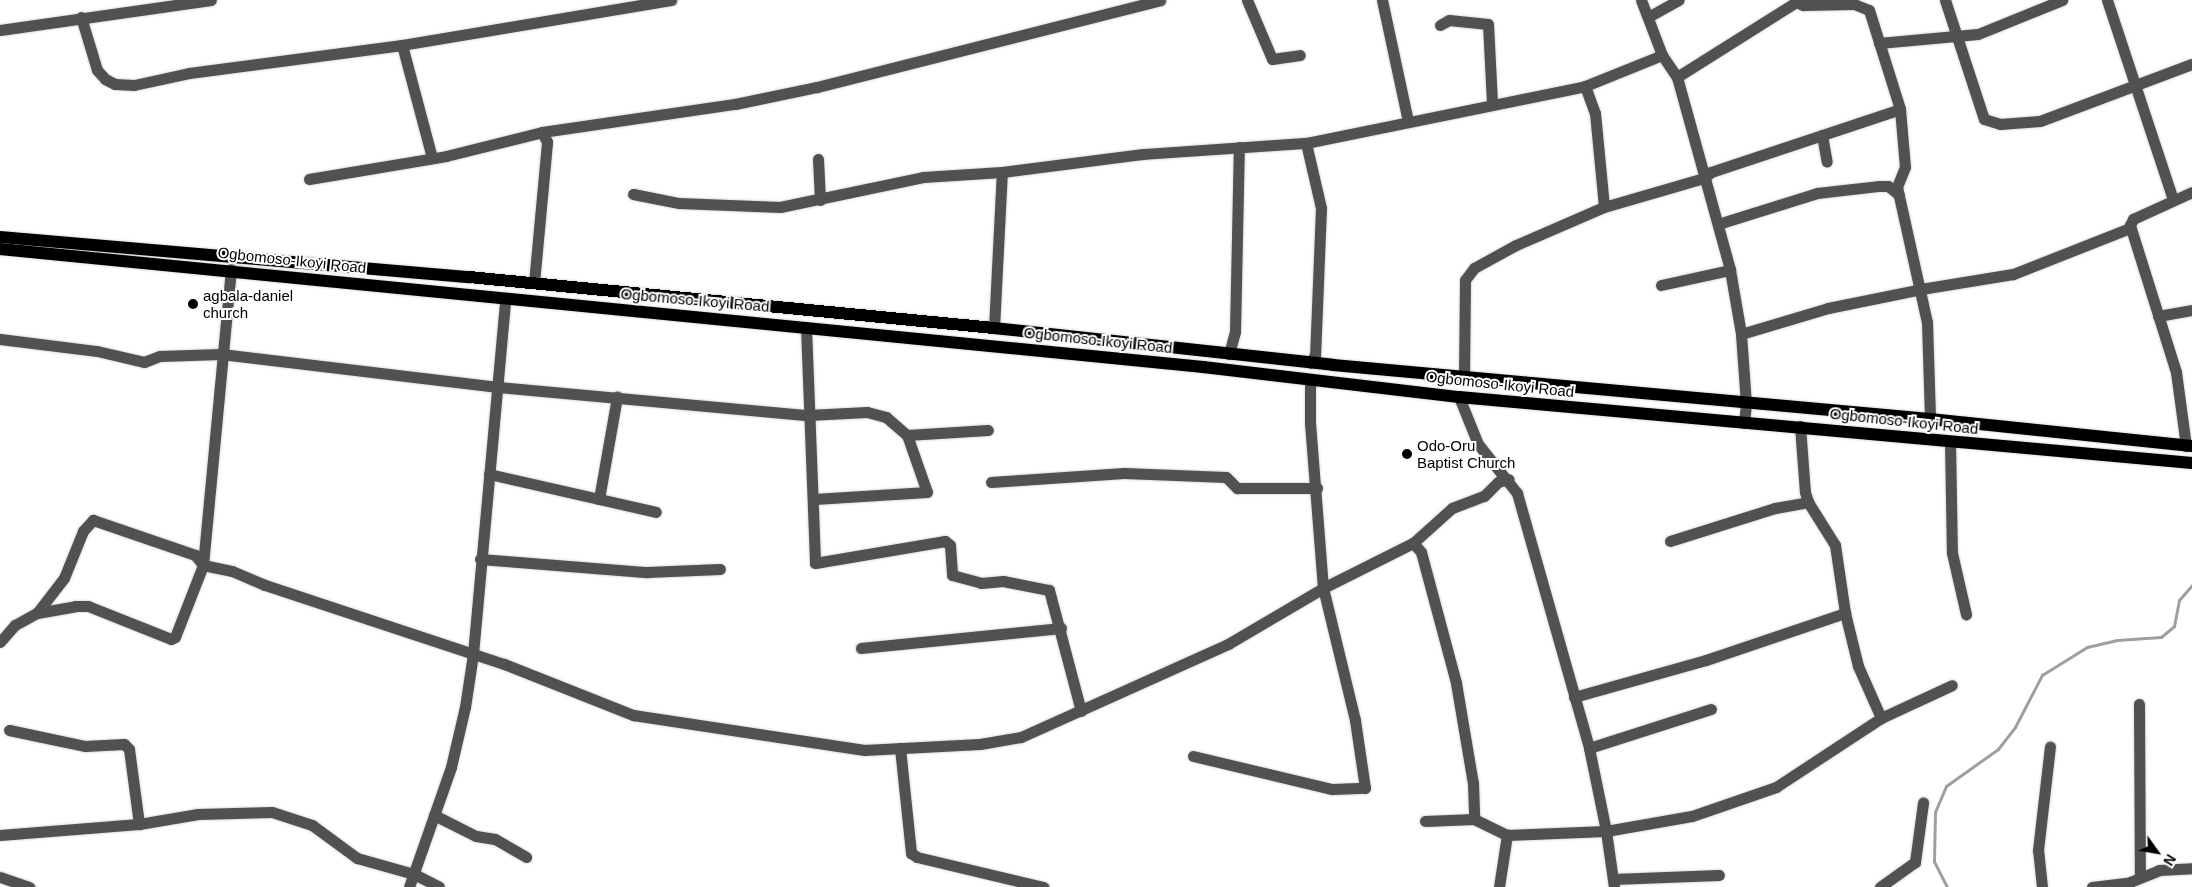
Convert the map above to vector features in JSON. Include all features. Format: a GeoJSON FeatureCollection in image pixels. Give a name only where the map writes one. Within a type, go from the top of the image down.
{"type":"FeatureCollection","features":[{"type":"Feature","properties":{"kind":"main road","name":"Ogbomoso-Ikoyi Road"},"geometry":{"type":"LineString","coordinates":[[0,237],[534,283],[994,328],[1310,363],[1746,404],[1930,419],[2189,446]]}},
{"type":"Feature","properties":{"kind":"main road","name":"Ogbomoso-Ikoyi Road"},"geometry":{"type":"LineString","coordinates":[[0,249],[231,269],[505,299],[806,327],[1459,397],[1744,423],[1800,426],[1950,442],[2192,463]]}},
{"type":"Feature","properties":{"kind":"main road"},"geometry":{"type":"LineString","coordinates":[[359,283],[361,268]]}},
{"type":"Feature","properties":{"kind":"street"},"geometry":{"type":"LineString","coordinates":[[0,30],[211,0]]}},
{"type":"Feature","properties":{"kind":"street"},"geometry":{"type":"LineString","coordinates":[[81,17],[98,70],[105,79],[114,84],[134,85],[189,73],[402,44],[671,0]]}},
{"type":"Feature","properties":{"kind":"street"},"geometry":{"type":"LineString","coordinates":[[309,179],[432,158],[542,132],[652,118],[808,89],[1159,0]]}},
{"type":"Feature","properties":{"kind":"street"},"geometry":{"type":"LineString","coordinates":[[1247,0],[1272,59],[1300,55]]}},
{"type":"Feature","properties":{"kind":"street"},"geometry":{"type":"LineString","coordinates":[[1382,0],[1408,122]]}},
{"type":"Feature","properties":{"kind":"street"},"geometry":{"type":"LineString","coordinates":[[1642,0],[1662,55],[1677,77],[1730,270],[1741,334],[1746,404],[1744,423]]}},
{"type":"Feature","properties":{"kind":"street"},"geometry":{"type":"LineString","coordinates":[[1648,17],[1679,0]]}},
{"type":"Feature","properties":{"kind":"street"},"geometry":{"type":"LineString","coordinates":[[1946,0],[1960,37],[1984,119],[2000,124],[2040,121],[2192,64]]}},
{"type":"Feature","properties":{"kind":"street"},"geometry":{"type":"LineString","coordinates":[[1880,44],[1978,34],[2062,0]]}},
{"type":"Feature","properties":{"kind":"street"},"geometry":{"type":"LineString","coordinates":[[2107,0],[2137,85],[2173,199]]}},
{"type":"Feature","properties":{"kind":"street"},"geometry":{"type":"LineString","coordinates":[[1677,77],[1796,2],[1803,5],[1863,6],[1869,10],[1900,109],[1905,167],[1897,187],[1927,322],[1930,419]]}},
{"type":"Feature","properties":{"kind":"street"},"geometry":{"type":"LineString","coordinates":[[1440,25],[1449,20],[1488,24],[1492,104]]}},
{"type":"Feature","properties":{"kind":"street"},"geometry":{"type":"LineString","coordinates":[[402,44],[432,158]]}},
{"type":"Feature","properties":{"kind":"street"},"geometry":{"type":"LineString","coordinates":[[634,194],[679,203],[771,206],[820,200],[923,177],[1002,172],[1143,154],[1306,143],[1585,86],[1662,55]]}},
{"type":"Feature","properties":{"kind":"street"},"geometry":{"type":"LineString","coordinates":[[1585,86],[1595,113],[1604,207]]}},
{"type":"Feature","properties":{"kind":"street"},"geometry":{"type":"LineString","coordinates":[[1464,377],[1468,274],[1516,245],[1604,207],[1704,178],[1711,172],[1900,109]]}},
{"type":"Feature","properties":{"kind":"street"},"geometry":{"type":"LineString","coordinates":[[534,283],[547,142],[542,132]]}},
{"type":"Feature","properties":{"kind":"street"},"geometry":{"type":"LineString","coordinates":[[1822,135],[1827,162]]}},
{"type":"Feature","properties":{"kind":"street"},"geometry":{"type":"LineString","coordinates":[[1306,143],[1321,208],[1315,355],[1310,363]]}},
{"type":"Feature","properties":{"kind":"street"},"geometry":{"type":"LineString","coordinates":[[1229,354],[1235,332],[1238,147]]}},
{"type":"Feature","properties":{"kind":"street"},"geometry":{"type":"LineString","coordinates":[[818,159],[820,200]]}},
{"type":"Feature","properties":{"kind":"street"},"geometry":{"type":"LineString","coordinates":[[994,328],[1002,172]]}},
{"type":"Feature","properties":{"kind":"street"},"geometry":{"type":"LineString","coordinates":[[1718,224],[1817,193],[1888,186],[1899,195]]}},
{"type":"Feature","properties":{"kind":"street"},"geometry":{"type":"LineString","coordinates":[[2189,446],[2176,372],[2130,228],[2133,219],[2173,199],[2192,192]]}},
{"type":"Feature","properties":{"kind":"street"},"geometry":{"type":"LineString","coordinates":[[1741,334],[1828,308],[1921,289],[2013,274],[2130,228]]}},
{"type":"Feature","properties":{"kind":"street"},"geometry":{"type":"LineString","coordinates":[[0,642],[15,625],[37,613],[88,606],[171,639],[175,637],[203,565],[231,269]]}},
{"type":"Feature","properties":{"kind":"street"},"geometry":{"type":"LineString","coordinates":[[1661,285],[1730,270]]}},
{"type":"Feature","properties":{"kind":"street"},"geometry":{"type":"LineString","coordinates":[[409,887],[453,759],[473,654],[480,559],[505,299]]}},
{"type":"Feature","properties":{"kind":"street"},"geometry":{"type":"LineString","coordinates":[[2158,316],[2192,310]]}},
{"type":"Feature","properties":{"kind":"street"},"geometry":{"type":"LineString","coordinates":[[806,327],[815,564],[945,541],[950,545],[952,575],[981,583],[1003,581],[1049,590],[1061,628],[1081,711]]}},
{"type":"Feature","properties":{"kind":"street"},"geometry":{"type":"LineString","coordinates":[[0,339],[97,351],[144,362],[160,356],[222,354],[498,387],[808,415],[867,412],[886,418],[907,435],[927,492],[814,499]]}},
{"type":"Feature","properties":{"kind":"street"},"geometry":{"type":"LineString","coordinates":[[1193,756],[1332,789],[1365,788],[1349,692],[1323,588],[1317,488],[1310,423],[1310,380]]}},
{"type":"Feature","properties":{"kind":"street"},"geometry":{"type":"LineString","coordinates":[[599,499],[617,397]]}},
{"type":"Feature","properties":{"kind":"street"},"geometry":{"type":"LineString","coordinates":[[1459,397],[1478,444],[1489,462],[1508,479],[1517,493],[1588,748],[1606,831],[1613,883],[1719,875]]}},
{"type":"Feature","properties":{"kind":"street"},"geometry":{"type":"LineString","coordinates":[[1800,426],[1808,502],[1835,545],[1845,613],[1858,666],[1881,718]]}},
{"type":"Feature","properties":{"kind":"street"},"geometry":{"type":"LineString","coordinates":[[907,435],[988,430]]}},
{"type":"Feature","properties":{"kind":"street"},"geometry":{"type":"LineString","coordinates":[[1950,442],[1952,553],[1966,614]]}},
{"type":"Feature","properties":{"kind":"street"},"geometry":{"type":"LineString","coordinates":[[990,482],[1124,473],[1226,477],[1238,488],[1317,488]]}},
{"type":"Feature","properties":{"kind":"street"},"geometry":{"type":"LineString","coordinates":[[489,474],[656,512]]}},
{"type":"Feature","properties":{"kind":"street"},"geometry":{"type":"LineString","coordinates":[[37,613],[64,578],[83,531],[88,522],[92,520],[196,555],[203,565],[232,571],[265,586],[473,654],[633,714],[864,750],[980,744],[1021,737],[1228,644],[1323,588],[1413,543],[1452,508],[1484,496],[1498,482],[1508,479]]}},
{"type":"Feature","properties":{"kind":"street"},"geometry":{"type":"LineString","coordinates":[[1670,541],[1775,508],[1808,502]]}},
{"type":"Feature","properties":{"kind":"street"},"geometry":{"type":"LineString","coordinates":[[1413,543],[1421,552],[1456,683],[1473,783],[1474,819]]}},
{"type":"Feature","properties":{"kind":"street"},"geometry":{"type":"LineString","coordinates":[[480,559],[646,572],[720,569]]}},
{"type":"Feature","properties":{"kind":"street"},"geometry":{"type":"LineString","coordinates":[[1574,697],[1706,660],[1845,613]]}},
{"type":"Feature","properties":{"kind":"street"},"geometry":{"type":"LineString","coordinates":[[861,648],[1061,628]]}},
{"type":"Feature","properties":{"kind":"street"},"geometry":{"type":"LineString","coordinates":[[1425,821],[1474,819],[1507,835],[1606,831],[1692,816],[1776,787],[1881,718],[1952,685]]}},
{"type":"Feature","properties":{"kind":"street"},"geometry":{"type":"LineString","coordinates":[[2139,704],[2140,877]]}},
{"type":"Feature","properties":{"kind":"street"},"geometry":{"type":"LineString","coordinates":[[1588,748],[1711,709]]}},
{"type":"Feature","properties":{"kind":"street"},"geometry":{"type":"LineString","coordinates":[[9,730],[85,746],[124,744],[129,749],[139,824]]}},
{"type":"Feature","properties":{"kind":"street"},"geometry":{"type":"LineString","coordinates":[[2042,887],[2038,850],[2050,747]]}},
{"type":"Feature","properties":{"kind":"street"},"geometry":{"type":"LineString","coordinates":[[900,748],[911,853],[917,857],[1043,887]]}},
{"type":"Feature","properties":{"kind":"street"},"geometry":{"type":"LineString","coordinates":[[1880,887],[1911,868],[1915,862],[1923,803]]}},
{"type":"Feature","properties":{"kind":"street"},"geometry":{"type":"LineString","coordinates":[[0,835],[139,824],[198,814],[272,812],[312,826],[357,858],[414,874],[439,887]]}},
{"type":"Feature","properties":{"kind":"street"},"geometry":{"type":"LineString","coordinates":[[434,815],[476,836],[495,839],[526,858]]}},
{"type":"Feature","properties":{"kind":"street"},"geometry":{"type":"LineString","coordinates":[[1499,887],[1507,835]]}},
{"type":"Feature","properties":{"kind":"street"},"geometry":{"type":"LineString","coordinates":[[2092,887],[2130,882],[2159,870],[2192,868]]}},
{"type":"Feature","properties":{"kind":"street"},"geometry":{"type":"LineString","coordinates":[[0,877],[28,887]]}},
{"type":"Feature","properties":{"kind":"waterway"},"geometry":{"type":"LineString","coordinates":[[1947,887],[1934,861],[1935,812],[1946,786],[1998,749],[2015,727],[2042,675],[2087,647],[2117,640],[2161,637],[2174,626],[2179,600],[2192,585]]}},
{"type":"Feature","properties":{"kind":"place","name":"agbala-daniel church"},"geometry":{"type":"Point","coordinates":[193,304]}},
{"type":"Feature","properties":{"kind":"place","name":"Odo-Oru Baptist Church"},"geometry":{"type":"Point","coordinates":[1407,454]}}]}
